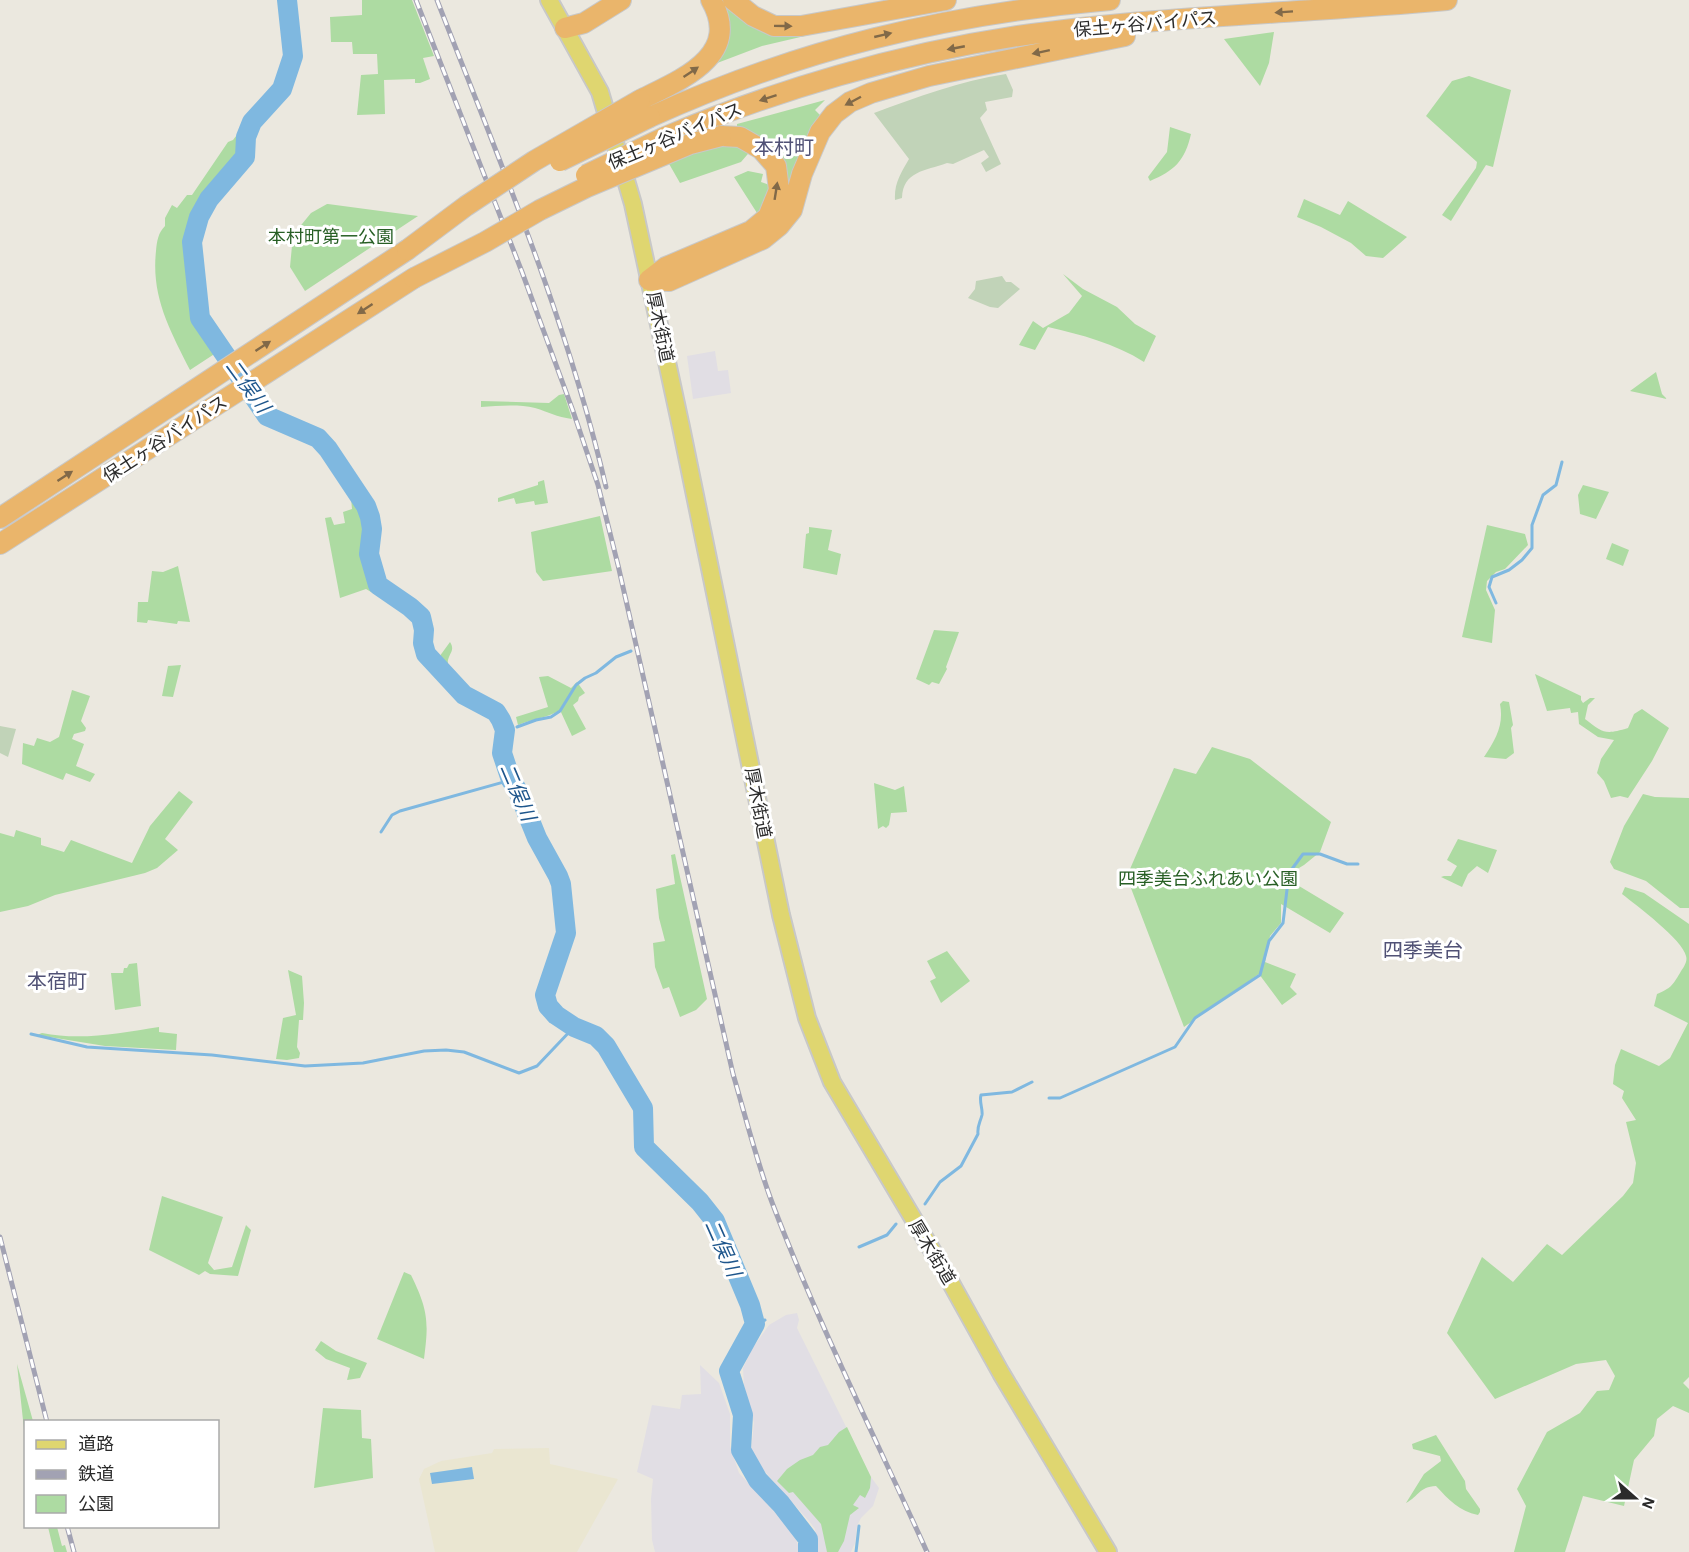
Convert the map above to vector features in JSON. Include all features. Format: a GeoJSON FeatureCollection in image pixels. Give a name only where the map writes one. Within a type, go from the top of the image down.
{"type":"FeatureCollection","features":[{"type":"Feature","properties":{"kind":"highway"},"geometry":{"type":"LineString","coordinates":[[565,28],[578,13],[599,0]]}},
{"type":"Feature","properties":{"kind":"highway"},"geometry":{"type":"LineString","coordinates":[[565,28],[584,23],[621,0]]}},
{"type":"Feature","properties":{"kind":"highway"},"geometry":{"type":"LineString","coordinates":[[645,109],[692,73],[714,51],[720,22],[711,0]]}},
{"type":"Feature","properties":{"kind":"highway"},"geometry":{"type":"LineString","coordinates":[[733,0],[753,16],[774,26],[801,26],[946,0]]}},
{"type":"Feature","properties":{"kind":"highway","name":"保土ヶ谷バイパス"},"geometry":{"type":"LineString","coordinates":[[8,513],[407,250],[466,206],[534,161],[645,109],[697,95],[801,57],[857,41],[969,18],[1110,0]]}},
{"type":"Feature","properties":{"kind":"highway","name":"保土ヶ谷バイパス"},"geometry":{"type":"LineString","coordinates":[[0,544],[532,204],[577,179],[712,117],[792,90],[889,63],[1017,37],[1148,22],[1447,0]]}},
{"type":"Feature","properties":{"kind":"highway"},"geometry":{"type":"LineString","coordinates":[[649,280],[669,281],[763,239],[779,226],[792,210],[802,174],[820,132],[834,114],[850,102],[871,93],[929,76],[1043,51],[1222,17]]}},
{"type":"Feature","properties":{"kind":"highway"},"geometry":{"type":"LineString","coordinates":[[414,278],[587,187],[690,144],[721,136],[740,137],[761,149],[776,166],[779,190],[768,217],[751,231],[666,267],[649,280]]}},
{"type":"Feature","properties":{"kind":"main road","name":"厚木街道"},"geometry":{"type":"LineString","coordinates":[[549,0],[600,92],[633,204],[781,915],[807,1018],[832,1082],[1108,1552]]}},
{"type":"Feature","properties":{"kind":"shaded area"},"geometry":{"type":"Polygon","coordinates":[[[715,351],[718,371],[728,370],[731,393],[693,399],[687,356],[715,351]]]}},
{"type":"Feature","properties":{"kind":"shaded area"},"geometry":{"type":"Polygon","coordinates":[[[797,1313],[799,1320],[797,1328],[871,1477],[879,1488],[873,1506],[861,1518],[857,1526],[855,1543],[851,1552],[818,1552],[815,1529],[758,1464],[751,1451],[754,1423],[744,1385],[743,1368],[752,1349],[769,1325],[786,1315],[797,1313]]]}},
{"type":"Feature","properties":{"kind":"shaded area"},"geometry":{"type":"Polygon","coordinates":[[[700,1365],[719,1383],[730,1414],[730,1446],[739,1473],[793,1532],[799,1552],[655,1552],[652,1540],[653,1479],[637,1472],[652,1405],[680,1409],[682,1395],[701,1394],[700,1365]]]}},
{"type":"Feature","properties":{"kind":"shaded area"},"geometry":{"type":"Polygon","coordinates":[[[549,1448],[550,1464],[618,1479],[577,1552],[435,1552],[419,1479],[424,1469],[441,1461],[492,1453],[494,1449],[549,1448]]]}},
{"type":"Feature","properties":{"kind":"green space"},"geometry":{"type":"Polygon","coordinates":[[[290,0],[295,0],[300,54],[295,78],[279,102],[290,80],[296,55],[290,0]]]}},
{"type":"Feature","properties":{"kind":"green space"},"geometry":{"type":"Polygon","coordinates":[[[362,0],[412,0],[434,56],[423,58],[430,79],[420,83],[415,83],[415,79],[384,80],[385,114],[357,115],[361,75],[378,74],[377,54],[353,54],[352,42],[331,42],[330,17],[362,15],[362,0]]]}},
{"type":"Feature","properties":{"kind":"green space"},"geometry":{"type":"Polygon","coordinates":[[[716,0],[725,0],[744,16],[839,28],[762,46],[712,65],[716,0]]]}},
{"type":"Feature","properties":{"kind":"green space"},"geometry":{"type":"Polygon","coordinates":[[[1274,32],[1269,63],[1260,86],[1224,39],[1274,32]]]}},
{"type":"Feature","properties":{"kind":"green space"},"geometry":{"type":"Polygon","coordinates":[[[1006,74],[1013,90],[1012,97],[985,102],[987,110],[980,118],[1001,164],[986,172],[981,163],[989,157],[984,150],[953,164],[947,163],[923,170],[906,182],[902,198],[895,200],[897,183],[909,159],[874,113],[955,85],[1006,74]]]}},
{"type":"Feature","properties":{"kind":"green space"},"geometry":{"type":"Polygon","coordinates":[[[1469,76],[1511,90],[1493,167],[1486,165],[1451,221],[1442,215],[1476,168],[1477,162],[1426,116],[1452,81],[1469,76]]]}},
{"type":"Feature","properties":{"kind":"green space"},"geometry":{"type":"Polygon","coordinates":[[[825,100],[815,110],[822,117],[791,194],[783,158],[766,142],[737,127],[737,124],[825,100]]]}},
{"type":"Feature","properties":{"kind":"green space"},"geometry":{"type":"Polygon","coordinates":[[[1170,127],[1191,134],[1188,143],[1182,158],[1172,169],[1150,181],[1148,177],[1167,152],[1170,127]]]}},
{"type":"Feature","properties":{"kind":"green space"},"geometry":{"type":"Polygon","coordinates":[[[240,131],[243,133],[242,156],[206,199],[189,233],[193,308],[196,319],[219,351],[190,370],[169,327],[159,298],[155,268],[157,241],[172,205],[177,208],[187,195],[192,195],[228,142],[233,140],[240,131]]]}},
{"type":"Feature","properties":{"kind":"green space"},"geometry":{"type":"Polygon","coordinates":[[[714,144],[753,148],[741,162],[680,183],[668,162],[714,144]]]}},
{"type":"Feature","properties":{"kind":"green space"},"geometry":{"type":"Polygon","coordinates":[[[748,171],[763,174],[761,182],[772,186],[763,210],[757,213],[734,177],[748,171]]]}},
{"type":"Feature","properties":{"kind":"green space"},"geometry":{"type":"Polygon","coordinates":[[[1304,199],[1340,215],[1348,201],[1407,237],[1383,258],[1366,256],[1351,243],[1297,217],[1304,199]]]}},
{"type":"Feature","properties":{"kind":"green space","name":"本村町第一公園"},"geometry":{"type":"Polygon","coordinates":[[[327,204],[418,216],[305,291],[290,267],[293,235],[311,213],[327,204]]]}},
{"type":"Feature","properties":{"kind":"green space"},"geometry":{"type":"Polygon","coordinates":[[[1063,274],[1083,289],[1117,307],[1135,324],[1156,336],[1144,362],[1109,345],[1048,327],[1035,350],[1019,345],[1033,321],[1043,328],[1069,313],[1082,296],[1063,274]]]}},
{"type":"Feature","properties":{"kind":"green space"},"geometry":{"type":"Polygon","coordinates":[[[1002,276],[1006,282],[1011,282],[1020,289],[998,308],[968,298],[975,289],[976,281],[1002,276]]]}},
{"type":"Feature","properties":{"kind":"green space"},"geometry":{"type":"Polygon","coordinates":[[[1656,372],[1662,394],[1667,399],[1630,391],[1656,372]]]}},
{"type":"Feature","properties":{"kind":"green space"},"geometry":{"type":"Polygon","coordinates":[[[564,394],[572,419],[529,407],[481,407],[481,401],[549,403],[564,394]]]}},
{"type":"Feature","properties":{"kind":"green space"},"geometry":{"type":"Polygon","coordinates":[[[544,480],[548,503],[535,505],[534,501],[516,504],[514,498],[498,502],[498,498],[538,485],[538,482],[544,480]]]}},
{"type":"Feature","properties":{"kind":"green space"},"geometry":{"type":"Polygon","coordinates":[[[1583,485],[1609,492],[1596,519],[1580,514],[1578,495],[1583,485]]]}},
{"type":"Feature","properties":{"kind":"green space"},"geometry":{"type":"Polygon","coordinates":[[[356,496],[367,516],[367,565],[376,585],[385,582],[407,598],[408,608],[420,620],[423,648],[434,664],[450,642],[452,649],[448,662],[452,673],[445,680],[440,679],[422,654],[412,616],[366,589],[340,598],[325,518],[331,517],[334,525],[345,523],[343,512],[352,509],[351,498],[356,496]]]}},
{"type":"Feature","properties":{"kind":"green space"},"geometry":{"type":"Polygon","coordinates":[[[600,516],[612,571],[543,581],[536,572],[531,532],[600,516]]]}},
{"type":"Feature","properties":{"kind":"green space"},"geometry":{"type":"Polygon","coordinates":[[[1487,525],[1525,534],[1528,545],[1505,569],[1496,572],[1487,581],[1486,590],[1495,610],[1492,643],[1462,637],[1487,525]]]}},
{"type":"Feature","properties":{"kind":"green space"},"geometry":{"type":"Polygon","coordinates":[[[809,527],[832,530],[828,550],[841,554],[837,575],[803,568],[806,534],[809,533],[809,527]]]}},
{"type":"Feature","properties":{"kind":"green space"},"geometry":{"type":"Polygon","coordinates":[[[1612,543],[1629,550],[1623,566],[1606,559],[1612,543]]]}},
{"type":"Feature","properties":{"kind":"green space"},"geometry":{"type":"Polygon","coordinates":[[[178,566],[190,622],[178,621],[177,624],[148,620],[147,623],[137,622],[138,602],[148,602],[152,571],[163,572],[178,566]]]}},
{"type":"Feature","properties":{"kind":"green space"},"geometry":{"type":"Polygon","coordinates":[[[934,630],[959,632],[947,669],[939,684],[932,682],[929,685],[916,679],[934,630]]]}},
{"type":"Feature","properties":{"kind":"green space"},"geometry":{"type":"Polygon","coordinates":[[[181,665],[173,697],[162,696],[168,666],[181,665]]]}},
{"type":"Feature","properties":{"kind":"green space"},"geometry":{"type":"Polygon","coordinates":[[[1535,674],[1581,696],[1583,703],[1590,698],[1595,698],[1588,705],[1585,719],[1600,730],[1614,732],[1628,728],[1634,714],[1642,709],[1669,728],[1652,761],[1628,798],[1620,796],[1611,798],[1604,781],[1597,773],[1601,759],[1614,740],[1598,737],[1579,724],[1578,712],[1571,713],[1570,708],[1547,711],[1535,674]]]}},
{"type":"Feature","properties":{"kind":"green space"},"geometry":{"type":"Polygon","coordinates":[[[548,676],[571,688],[577,682],[585,693],[573,705],[586,729],[572,736],[560,710],[518,725],[516,717],[548,707],[539,677],[548,676]]]}},
{"type":"Feature","properties":{"kind":"green space"},"geometry":{"type":"Polygon","coordinates":[[[72,690],[90,696],[81,721],[86,728],[85,731],[74,734],[72,739],[84,744],[76,766],[95,774],[90,782],[66,773],[63,780],[22,764],[23,743],[34,746],[37,738],[50,742],[59,737],[72,690]]]}},
{"type":"Feature","properties":{"kind":"green space"},"geometry":{"type":"Polygon","coordinates":[[[1503,701],[1509,702],[1514,753],[1506,759],[1484,757],[1498,732],[1501,719],[1500,704],[1503,701]]]}},
{"type":"Feature","properties":{"kind":"green space"},"geometry":{"type":"Polygon","coordinates":[[[0,726],[16,729],[8,757],[0,753],[0,726]]]}},
{"type":"Feature","properties":{"kind":"green space","name":"四季美台ふれあい公園"},"geometry":{"type":"Polygon","coordinates":[[[1212,747],[1250,759],[1331,822],[1320,852],[1284,877],[1344,913],[1330,933],[1281,904],[1281,923],[1270,936],[1265,962],[1296,974],[1290,987],[1297,994],[1282,1005],[1259,974],[1184,1027],[1129,883],[1130,869],[1174,768],[1196,774],[1212,747]]]}},
{"type":"Feature","properties":{"kind":"green space"},"geometry":{"type":"Polygon","coordinates":[[[874,783],[895,790],[904,786],[907,812],[891,813],[889,825],[886,828],[883,826],[878,829],[874,783]]]}},
{"type":"Feature","properties":{"kind":"green space"},"geometry":{"type":"Polygon","coordinates":[[[179,791],[193,802],[165,839],[178,850],[157,868],[0,912],[0,833],[14,837],[16,830],[41,838],[41,845],[64,852],[71,840],[132,863],[150,826],[179,791]]]}},
{"type":"Feature","properties":{"kind":"green space"},"geometry":{"type":"Polygon","coordinates":[[[1643,794],[1655,797],[1689,798],[1689,908],[1680,908],[1646,881],[1614,869],[1610,862],[1624,826],[1643,794]]]}},
{"type":"Feature","properties":{"kind":"green space"},"geometry":{"type":"Polygon","coordinates":[[[1458,839],[1497,850],[1488,873],[1477,866],[1468,874],[1462,887],[1441,877],[1451,876],[1457,866],[1447,860],[1458,839]]]}},
{"type":"Feature","properties":{"kind":"green space"},"geometry":{"type":"Polygon","coordinates":[[[675,854],[707,999],[696,1010],[680,1017],[669,987],[663,989],[655,967],[653,943],[665,941],[659,918],[656,889],[675,884],[671,855],[675,854]]]}},
{"type":"Feature","properties":{"kind":"green space"},"geometry":{"type":"Polygon","coordinates":[[[1625,887],[1644,893],[1689,924],[1689,1377],[1683,1383],[1689,1389],[1689,1413],[1673,1406],[1657,1419],[1654,1436],[1634,1460],[1624,1506],[1583,1496],[1565,1552],[1514,1552],[1526,1506],[1517,1489],[1547,1432],[1580,1413],[1597,1391],[1609,1390],[1615,1376],[1606,1360],[1576,1364],[1495,1399],[1447,1333],[1482,1257],[1513,1282],[1547,1244],[1562,1255],[1623,1196],[1633,1183],[1636,1163],[1626,1122],[1636,1120],[1622,1098],[1624,1091],[1613,1084],[1615,1065],[1621,1049],[1659,1066],[1670,1058],[1688,1023],[1654,1006],[1657,994],[1673,984],[1685,965],[1686,958],[1683,949],[1668,932],[1622,894],[1625,887]]]}},
{"type":"Feature","properties":{"kind":"green space"},"geometry":{"type":"Polygon","coordinates":[[[947,951],[970,981],[941,1003],[930,981],[936,978],[927,961],[947,951]]]}},
{"type":"Feature","properties":{"kind":"green space"},"geometry":{"type":"Polygon","coordinates":[[[137,963],[141,1006],[115,1010],[111,973],[123,973],[124,968],[127,968],[129,964],[137,963]]]}},
{"type":"Feature","properties":{"kind":"green space"},"geometry":{"type":"Polygon","coordinates":[[[288,970],[302,976],[304,1003],[303,1020],[299,1020],[297,1047],[300,1053],[299,1058],[287,1060],[276,1059],[283,1018],[296,1015],[288,970]]]}},
{"type":"Feature","properties":{"kind":"green space"},"geometry":{"type":"Polygon","coordinates":[[[159,1027],[159,1032],[177,1034],[176,1050],[105,1046],[37,1035],[42,1033],[71,1036],[101,1035],[159,1027]]]}},
{"type":"Feature","properties":{"kind":"green space"},"geometry":{"type":"Polygon","coordinates":[[[162,1196],[223,1217],[208,1263],[214,1270],[232,1267],[246,1225],[251,1230],[238,1276],[210,1274],[205,1271],[199,1275],[149,1250],[162,1196]]]}},
{"type":"Feature","properties":{"kind":"green space"},"geometry":{"type":"Polygon","coordinates":[[[404,1272],[411,1275],[424,1307],[427,1325],[424,1359],[377,1339],[404,1272]]]}},
{"type":"Feature","properties":{"kind":"green space"},"geometry":{"type":"Polygon","coordinates":[[[321,1341],[336,1351],[367,1363],[360,1378],[347,1380],[350,1368],[326,1359],[315,1350],[321,1341]]]}},
{"type":"Feature","properties":{"kind":"green space"},"geometry":{"type":"Polygon","coordinates":[[[17,1364],[33,1420],[24,1420],[24,1430],[17,1364]]]}},
{"type":"Feature","properties":{"kind":"green space"},"geometry":{"type":"Polygon","coordinates":[[[323,1408],[361,1410],[362,1438],[371,1439],[373,1478],[314,1488],[323,1408]]]}},
{"type":"Feature","properties":{"kind":"green space"},"geometry":{"type":"Polygon","coordinates":[[[847,1427],[871,1477],[870,1488],[865,1498],[860,1495],[853,1505],[859,1508],[850,1515],[844,1541],[838,1552],[827,1552],[821,1524],[793,1492],[789,1493],[777,1481],[787,1469],[813,1455],[820,1447],[828,1445],[839,1432],[847,1427]]]}},
{"type":"Feature","properties":{"kind":"green space"},"geometry":{"type":"Polygon","coordinates":[[[1436,1435],[1465,1481],[1466,1489],[1480,1509],[1478,1515],[1460,1508],[1436,1486],[1422,1490],[1406,1503],[1424,1474],[1441,1461],[1440,1456],[1413,1449],[1412,1444],[1436,1435]]]}},
{"type":"Feature","properties":{"kind":"green space"},"geometry":{"type":"Polygon","coordinates":[[[48,1528],[57,1528],[62,1546],[65,1545],[67,1552],[54,1552],[48,1528]]]}},
{"type":"Feature","properties":{"kind":"water"},"geometry":{"type":"Polygon","coordinates":[[[472,1467],[474,1479],[432,1484],[430,1473],[472,1467]]]}},
{"type":"Feature","properties":{"kind":"waterway","name":"二俣川"},"geometry":{"type":"LineString","coordinates":[[287,0],[293,56],[282,89],[252,122],[246,137],[245,157],[209,199],[199,217],[192,242],[200,318],[267,416],[318,438],[328,449],[366,506],[372,529],[369,554],[378,585],[421,617],[426,654],[464,695],[496,712],[501,720],[505,730],[502,753],[511,780],[561,884],[566,933],[545,995],[548,1006],[556,1015],[574,1027],[596,1036],[606,1046],[643,1108],[644,1147],[700,1202],[715,1221],[750,1305],[755,1324],[729,1371],[743,1415],[741,1450],[758,1480],[781,1504],[808,1539],[808,1552]]}},
{"type":"Feature","properties":{"kind":"waterway"},"geometry":{"type":"LineString","coordinates":[[1496,603],[1489,587],[1492,577],[1509,570],[1532,548],[1532,525],[1543,495],[1556,485],[1562,462]]}},
{"type":"Feature","properties":{"kind":"waterway"},"geometry":{"type":"LineString","coordinates":[[517,727],[551,717],[560,711],[576,685],[616,657],[631,651]]}},
{"type":"Feature","properties":{"kind":"waterway","name":"二俣川"},"geometry":{"type":"LineString","coordinates":[[505,730],[511,729]]}},
{"type":"Feature","properties":{"kind":"waterway"},"geometry":{"type":"LineString","coordinates":[[381,832],[392,815],[400,811],[511,780]]}},
{"type":"Feature","properties":{"kind":"waterway"},"geometry":{"type":"LineString","coordinates":[[1049,1098],[1060,1098],[1175,1047],[1195,1018],[1260,975],[1269,941],[1283,923],[1289,873],[1303,854],[1320,854],[1347,864],[1358,864]]}},
{"type":"Feature","properties":{"kind":"waterway"},"geometry":{"type":"LineString","coordinates":[[31,1034],[87,1047],[212,1055],[305,1066],[363,1063],[424,1051],[446,1050],[464,1052],[519,1073],[537,1066],[574,1027]]}},
{"type":"Feature","properties":{"kind":"waterway"},"geometry":{"type":"LineString","coordinates":[[925,1204],[940,1182],[961,1166],[978,1134],[982,1115],[981,1095],[1012,1092],[1032,1082]]}},
{"type":"Feature","properties":{"kind":"waterway"},"geometry":{"type":"LineString","coordinates":[[859,1247],[887,1235],[896,1224]]}},
{"type":"Feature","properties":{"kind":"waterway"},"geometry":{"type":"LineString","coordinates":[[755,1324],[765,1320]]}},
{"type":"Feature","properties":{"kind":"waterway"},"geometry":{"type":"LineString","coordinates":[[856,1552],[859,1526]]}},
{"type":"Feature","properties":{"kind":"railway"},"geometry":{"type":"LineString","coordinates":[[416,0],[522,272],[598,485],[733,1074],[762,1173],[809,1293],[927,1552]]}},
{"type":"Feature","properties":{"kind":"railway"},"geometry":{"type":"LineString","coordinates":[[437,0],[552,301],[590,424],[606,487]]}},
{"type":"Feature","properties":{"kind":"railway"},"geometry":{"type":"LineString","coordinates":[[0,1237],[46,1420]]}},
{"type":"Feature","properties":{"kind":"railway"},"geometry":{"type":"LineString","coordinates":[[68,1528],[74,1552]]}},
{"type":"Feature","properties":{"kind":"district","name":"本村町"},"geometry":{"type":"Point","coordinates":[784,147]}},
{"type":"Feature","properties":{"kind":"district","name":"四季美台"},"geometry":{"type":"Point","coordinates":[1423,950]}},
{"type":"Feature","properties":{"kind":"district","name":"本宿町"},"geometry":{"type":"Point","coordinates":[57,981]}}]}
